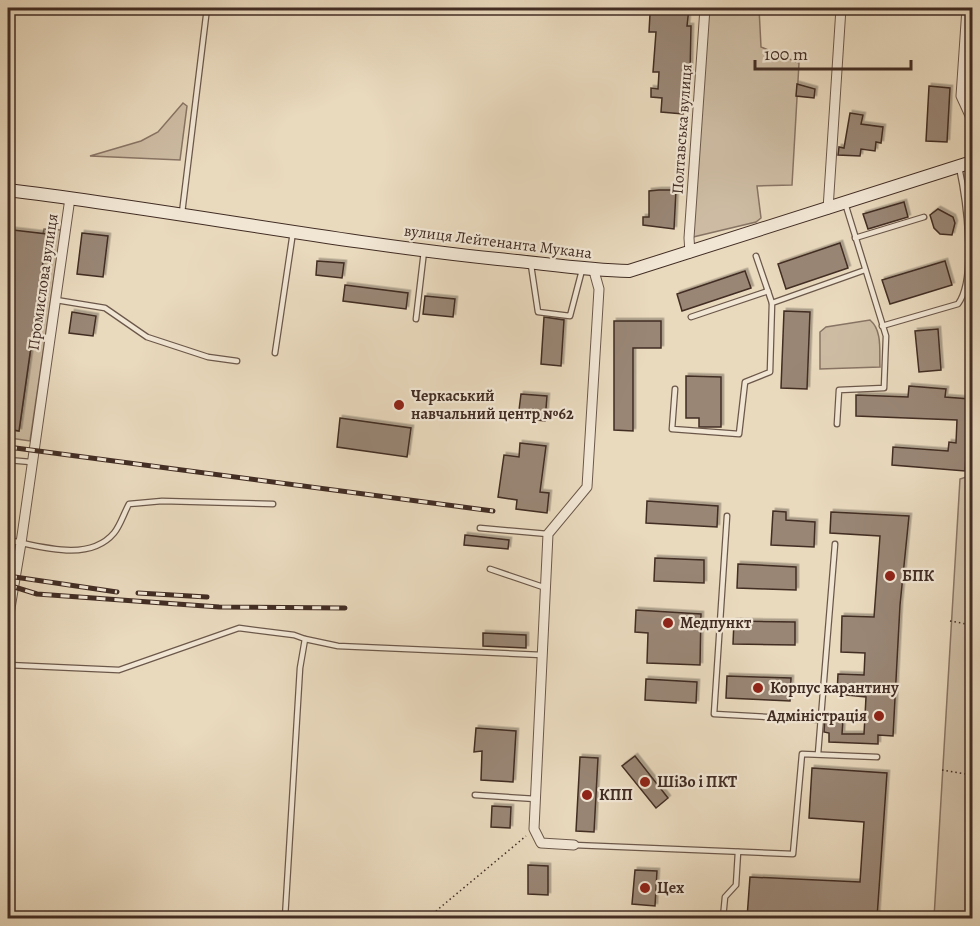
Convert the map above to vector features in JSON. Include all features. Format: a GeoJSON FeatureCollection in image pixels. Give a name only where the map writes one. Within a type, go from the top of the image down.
{"type":"FeatureCollection","features":[{"type":"Feature","properties":{"kind":"main road","name":"вулиця Лейтенанта Мукана"},"geometry":{"type":"LineString","coordinates":[[8,190],[424,251],[531,262],[588,271],[629,271],[972,162]]}},
{"type":"Feature","properties":{"kind":"street","name":"Полтавська вулиця"},"geometry":{"type":"LineString","coordinates":[[690,253],[689,238],[705,8]]}},
{"type":"Feature","properties":{"kind":"street"},"geometry":{"type":"LineString","coordinates":[[828,208],[841,8]]}},
{"type":"Feature","properties":{"kind":"street"},"geometry":{"type":"LineString","coordinates":[[967,8],[961,96],[972,120]]}},
{"type":"Feature","properties":{"kind":"street","name":"Промислова вулиця"},"geometry":{"type":"LineString","coordinates":[[8,620],[70,198]]}},
{"type":"Feature","properties":{"kind":"street"},"geometry":{"type":"LineString","coordinates":[[574,845],[541,843],[534,830],[548,534],[587,487],[598,289],[588,271]]}},
{"type":"Feature","properties":{"kind":"lane"},"geometry":{"type":"LineString","coordinates":[[182,214],[207,8]]}},
{"type":"Feature","properties":{"kind":"lane"},"geometry":{"type":"LineString","coordinates":[[882,326],[958,304],[965,295],[968,260],[966,218],[959,166]]}},
{"type":"Feature","properties":{"kind":"lane"},"geometry":{"type":"LineString","coordinates":[[837,424],[839,390],[884,388],[886,336],[845,203]]}},
{"type":"Feature","properties":{"kind":"lane"},"geometry":{"type":"LineString","coordinates":[[855,238],[924,217]]}},
{"type":"Feature","properties":{"kind":"lane"},"geometry":{"type":"LineString","coordinates":[[275,353],[293,232]]}},
{"type":"Feature","properties":{"kind":"lane"},"geometry":{"type":"LineString","coordinates":[[416,319],[424,251]]}},
{"type":"Feature","properties":{"kind":"lane"},"geometry":{"type":"LineString","coordinates":[[675,389],[672,429],[739,434],[745,382],[770,372],[772,303],[756,256]]}},
{"type":"Feature","properties":{"kind":"lane"},"geometry":{"type":"LineString","coordinates":[[531,262],[538,312],[570,316],[588,271]]}},
{"type":"Feature","properties":{"kind":"lane"},"geometry":{"type":"LineString","coordinates":[[772,303],[865,270]]}},
{"type":"Feature","properties":{"kind":"lane"},"geometry":{"type":"LineString","coordinates":[[691,317],[768,291]]}},
{"type":"Feature","properties":{"kind":"lane"},"geometry":{"type":"LineString","coordinates":[[56,300],[105,308],[147,337],[207,357],[237,361]]}},
{"type":"Feature","properties":{"kind":"lane"},"geometry":{"type":"LineString","coordinates":[[8,460],[31,462]]}},
{"type":"Feature","properties":{"kind":"lane"},"geometry":{"type":"LineString","coordinates":[[8,540],[69,550],[96,547],[114,534],[129,504],[162,501],[273,504]]}},
{"type":"Feature","properties":{"kind":"lane"},"geometry":{"type":"LineString","coordinates":[[727,516],[714,714],[820,720]]}},
{"type":"Feature","properties":{"kind":"lane"},"geometry":{"type":"LineString","coordinates":[[480,528],[548,534]]}},
{"type":"Feature","properties":{"kind":"lane"},"geometry":{"type":"LineString","coordinates":[[818,754],[835,544]]}},
{"type":"Feature","properties":{"kind":"lane"},"geometry":{"type":"LineString","coordinates":[[490,569],[546,588]]}},
{"type":"Feature","properties":{"kind":"lane"},"geometry":{"type":"LineString","coordinates":[[8,665],[119,670],[239,628],[294,635],[338,646],[543,655]]}},
{"type":"Feature","properties":{"kind":"lane"},"geometry":{"type":"LineString","coordinates":[[285,918],[300,668],[305,639]]}},
{"type":"Feature","properties":{"kind":"lane"},"geometry":{"type":"LineString","coordinates":[[574,845],[793,854],[802,754],[877,757]]}},
{"type":"Feature","properties":{"kind":"lane"},"geometry":{"type":"LineString","coordinates":[[475,795],[536,799]]}},
{"type":"Feature","properties":{"kind":"lane"},"geometry":{"type":"LineString","coordinates":[[723,918],[725,897],[736,885],[738,852]]}},
{"type":"Feature","properties":{"kind":"path"},"geometry":{"type":"LineString","coordinates":[[950,621],[972,625]]}},
{"type":"Feature","properties":{"kind":"path"},"geometry":{"type":"LineString","coordinates":[[942,770],[972,775]]}},
{"type":"Feature","properties":{"kind":"path"},"geometry":{"type":"LineString","coordinates":[[405,918],[436,911],[534,830]]}},
{"type":"Feature","properties":{"kind":"shaded area"},"geometry":{"type":"Polygon","coordinates":[[[705,8],[759,8],[761,47],[799,63],[792,185],[757,186],[761,218],[756,222],[689,238],[705,8]]]}},
{"type":"Feature","properties":{"kind":"shaded area"},"geometry":{"type":"Polygon","coordinates":[[[183,103],[187,106],[180,160],[90,156],[141,141],[158,132],[183,103]]]}},
{"type":"Feature","properties":{"kind":"shaded area"},"geometry":{"type":"Polygon","coordinates":[[[44,229],[61,230],[30,441],[10,438],[11,430],[19,431],[47,235],[43,234],[44,229]]]}},
{"type":"Feature","properties":{"kind":"shaded area"},"geometry":{"type":"Polygon","coordinates":[[[870,320],[879,336],[880,367],[820,369],[820,332],[826,327],[870,320]]]}},
{"type":"Feature","properties":{"kind":"shaded area"},"geometry":{"type":"Polygon","coordinates":[[[972,475],[972,918],[934,918],[960,479],[972,475]]]}},
{"type":"Feature","properties":{"kind":"building"},"geometry":{"type":"Polygon","coordinates":[[[653,8],[689,8],[687,26],[691,26],[690,75],[688,89],[684,89],[683,114],[661,112],[662,98],[651,97],[651,88],[658,89],[659,72],[653,72],[656,32],[649,32],[650,14],[653,14],[653,8]]]}},
{"type":"Feature","properties":{"kind":"building"},"geometry":{"type":"Polygon","coordinates":[[[797,84],[815,89],[814,98],[796,96],[797,84]]]}},
{"type":"Feature","properties":{"kind":"building"},"geometry":{"type":"Polygon","coordinates":[[[929,86],[950,88],[947,142],[926,141],[929,86]]]}},
{"type":"Feature","properties":{"kind":"building"},"geometry":{"type":"Polygon","coordinates":[[[850,113],[863,115],[861,124],[883,127],[881,143],[876,142],[875,151],[861,149],[860,156],[838,155],[839,147],[844,148],[850,113]]]}},
{"type":"Feature","properties":{"kind":"building"},"geometry":{"type":"Polygon","coordinates":[[[676,190],[674,229],[643,225],[643,217],[649,217],[649,191],[676,190]]]}},
{"type":"Feature","properties":{"kind":"building"},"geometry":{"type":"Polygon","coordinates":[[[904,202],[908,217],[868,229],[863,214],[904,202]]]}},
{"type":"Feature","properties":{"kind":"building"},"geometry":{"type":"Polygon","coordinates":[[[938,209],[953,217],[955,223],[952,235],[940,234],[934,228],[930,215],[938,209]]]}},
{"type":"Feature","properties":{"kind":"building"},"geometry":{"type":"Polygon","coordinates":[[[13,230],[47,234],[19,431],[8,429],[8,271],[13,230]]]}},
{"type":"Feature","properties":{"kind":"building"},"geometry":{"type":"Polygon","coordinates":[[[82,233],[108,236],[103,277],[77,274],[82,233]]]}},
{"type":"Feature","properties":{"kind":"building"},"geometry":{"type":"Polygon","coordinates":[[[840,243],[848,268],[786,289],[778,264],[840,243]]]}},
{"type":"Feature","properties":{"kind":"building"},"geometry":{"type":"Polygon","coordinates":[[[317,261],[344,263],[342,278],[316,275],[317,261]]]}},
{"type":"Feature","properties":{"kind":"building"},"geometry":{"type":"Polygon","coordinates":[[[945,261],[952,285],[890,304],[882,280],[945,261]]]}},
{"type":"Feature","properties":{"kind":"building"},"geometry":{"type":"Polygon","coordinates":[[[745,271],[751,288],[682,311],[677,294],[745,271]]]}},
{"type":"Feature","properties":{"kind":"building"},"geometry":{"type":"Polygon","coordinates":[[[345,285],[408,293],[406,309],[343,301],[345,285]]]}},
{"type":"Feature","properties":{"kind":"building"},"geometry":{"type":"Polygon","coordinates":[[[425,296],[455,299],[453,317],[423,314],[425,296]]]}},
{"type":"Feature","properties":{"kind":"building"},"geometry":{"type":"Polygon","coordinates":[[[784,311],[810,312],[807,389],[781,388],[784,311]]]}},
{"type":"Feature","properties":{"kind":"building"},"geometry":{"type":"Polygon","coordinates":[[[72,312],[96,316],[93,336],[69,333],[72,312]]]}},
{"type":"Feature","properties":{"kind":"building"},"geometry":{"type":"Polygon","coordinates":[[[544,317],[564,320],[561,366],[541,364],[544,317]]]}},
{"type":"Feature","properties":{"kind":"building"},"geometry":{"type":"Polygon","coordinates":[[[614,321],[661,321],[661,348],[633,348],[633,431],[614,430],[614,321]]]}},
{"type":"Feature","properties":{"kind":"building"},"geometry":{"type":"Polygon","coordinates":[[[938,329],[941,370],[919,372],[915,331],[938,329]]]}},
{"type":"Feature","properties":{"kind":"building"},"geometry":{"type":"Polygon","coordinates":[[[686,376],[721,377],[721,427],[699,427],[699,418],[686,418],[686,376]]]}},
{"type":"Feature","properties":{"kind":"building"},"geometry":{"type":"Polygon","coordinates":[[[909,386],[946,389],[945,397],[970,399],[965,471],[892,465],[893,447],[948,451],[949,442],[956,443],[957,420],[856,416],[856,395],[908,397],[909,386]]]}},
{"type":"Feature","properties":{"kind":"building"},"geometry":{"type":"Polygon","coordinates":[[[521,394],[547,396],[545,421],[518,418],[521,394]]]}},
{"type":"Feature","properties":{"kind":"building"},"geometry":{"type":"Polygon","coordinates":[[[340,418],[411,428],[407,457],[337,447],[340,418]]]}},
{"type":"Feature","properties":{"kind":"building"},"geometry":{"type":"Polygon","coordinates":[[[520,443],[546,446],[540,492],[549,493],[547,513],[516,509],[517,500],[498,497],[504,455],[519,457],[520,443]]]}},
{"type":"Feature","properties":{"kind":"building"},"geometry":{"type":"Polygon","coordinates":[[[647,501],[718,506],[717,527],[646,523],[647,501]]]}},
{"type":"Feature","properties":{"kind":"building"},"geometry":{"type":"Polygon","coordinates":[[[773,511],[786,512],[786,520],[815,522],[814,547],[771,545],[773,511]]]}},
{"type":"Feature","properties":{"kind":"building"},"geometry":{"type":"Polygon","coordinates":[[[831,512],[909,516],[900,605],[893,736],[878,735],[878,744],[829,742],[829,733],[824,732],[825,718],[843,720],[842,734],[864,734],[866,697],[837,694],[838,674],[864,675],[865,653],[841,652],[842,616],[874,617],[880,536],[830,533],[831,512]]]}},
{"type":"Feature","properties":{"kind":"building"},"geometry":{"type":"Polygon","coordinates":[[[465,535],[509,540],[508,549],[464,545],[465,535]]]}},
{"type":"Feature","properties":{"kind":"building"},"geometry":{"type":"Polygon","coordinates":[[[655,558],[704,560],[704,583],[654,581],[655,558]]]}},
{"type":"Feature","properties":{"kind":"building"},"geometry":{"type":"Polygon","coordinates":[[[738,564],[796,567],[796,590],[737,588],[738,564]]]}},
{"type":"Feature","properties":{"kind":"building"},"geometry":{"type":"Polygon","coordinates":[[[636,610],[701,614],[700,665],[647,663],[648,633],[635,632],[636,610]]]}},
{"type":"Feature","properties":{"kind":"building"},"geometry":{"type":"Polygon","coordinates":[[[734,621],[795,622],[795,645],[733,644],[734,621]]]}},
{"type":"Feature","properties":{"kind":"building"},"geometry":{"type":"Polygon","coordinates":[[[483,633],[526,635],[526,648],[483,646],[483,633]]]}},
{"type":"Feature","properties":{"kind":"building","name":"Корпус карантину"},"geometry":{"type":"Polygon","coordinates":[[[727,676],[791,678],[790,701],[726,698],[727,676]]]}},
{"type":"Feature","properties":{"kind":"building"},"geometry":{"type":"Polygon","coordinates":[[[646,679],[697,682],[696,703],[645,700],[646,679]]]}},
{"type":"Feature","properties":{"kind":"building"},"geometry":{"type":"Polygon","coordinates":[[[476,728],[516,731],[513,782],[481,780],[482,751],[474,752],[476,728]]]}},
{"type":"Feature","properties":{"kind":"building","name":"ШіЗо і ПКТ"},"geometry":{"type":"Polygon","coordinates":[[[635,756],[668,798],[656,808],[622,766],[635,756]]]}},
{"type":"Feature","properties":{"kind":"building","name":"КПП"},"geometry":{"type":"Polygon","coordinates":[[[580,757],[598,758],[594,832],[576,831],[580,757]]]}},
{"type":"Feature","properties":{"kind":"building"},"geometry":{"type":"Polygon","coordinates":[[[812,768],[887,773],[877,918],[747,918],[750,877],[860,882],[864,822],[809,818],[812,768]]]}},
{"type":"Feature","properties":{"kind":"building"},"geometry":{"type":"Polygon","coordinates":[[[492,806],[511,807],[510,828],[491,827],[492,806]]]}},
{"type":"Feature","properties":{"kind":"building"},"geometry":{"type":"Polygon","coordinates":[[[528,865],[548,866],[548,895],[528,894],[528,865]]]}},
{"type":"Feature","properties":{"kind":"building","name":"Цех"},"geometry":{"type":"Polygon","coordinates":[[[635,870],[657,871],[655,906],[632,904],[635,870]]]}},
{"type":"Feature","properties":{"kind":"railway"},"geometry":{"type":"LineString","coordinates":[[8,447],[493,511]]}},
{"type":"Feature","properties":{"kind":"railway"},"geometry":{"type":"LineString","coordinates":[[8,576],[117,592]]}},
{"type":"Feature","properties":{"kind":"railway"},"geometry":{"type":"LineString","coordinates":[[8,585],[37,594],[219,607],[345,608]]}},
{"type":"Feature","properties":{"kind":"railway"},"geometry":{"type":"LineString","coordinates":[[138,593],[207,597]]}},
{"type":"Feature","properties":{"kind":"place","name":"Черкаський навчальний центр №62"},"geometry":{"type":"Point","coordinates":[399,405]}},
{"type":"Feature","properties":{"kind":"place","name":"БПК"},"geometry":{"type":"Point","coordinates":[890,576]}},
{"type":"Feature","properties":{"kind":"place","name":"Медпункт"},"geometry":{"type":"Point","coordinates":[668,623]}},
{"type":"Feature","properties":{"kind":"place","name":"Корпус карантину"},"geometry":{"type":"Point","coordinates":[758,688]}},
{"type":"Feature","properties":{"kind":"place","name":"Адміністрація"},"geometry":{"type":"Point","coordinates":[879,716]}},
{"type":"Feature","properties":{"kind":"place","name":"ШіЗо і ПКТ"},"geometry":{"type":"Point","coordinates":[645,782]}},
{"type":"Feature","properties":{"kind":"place","name":"КПП"},"geometry":{"type":"Point","coordinates":[587,795]}},
{"type":"Feature","properties":{"kind":"place","name":"Цех"},"geometry":{"type":"Point","coordinates":[645,888]}}]}
